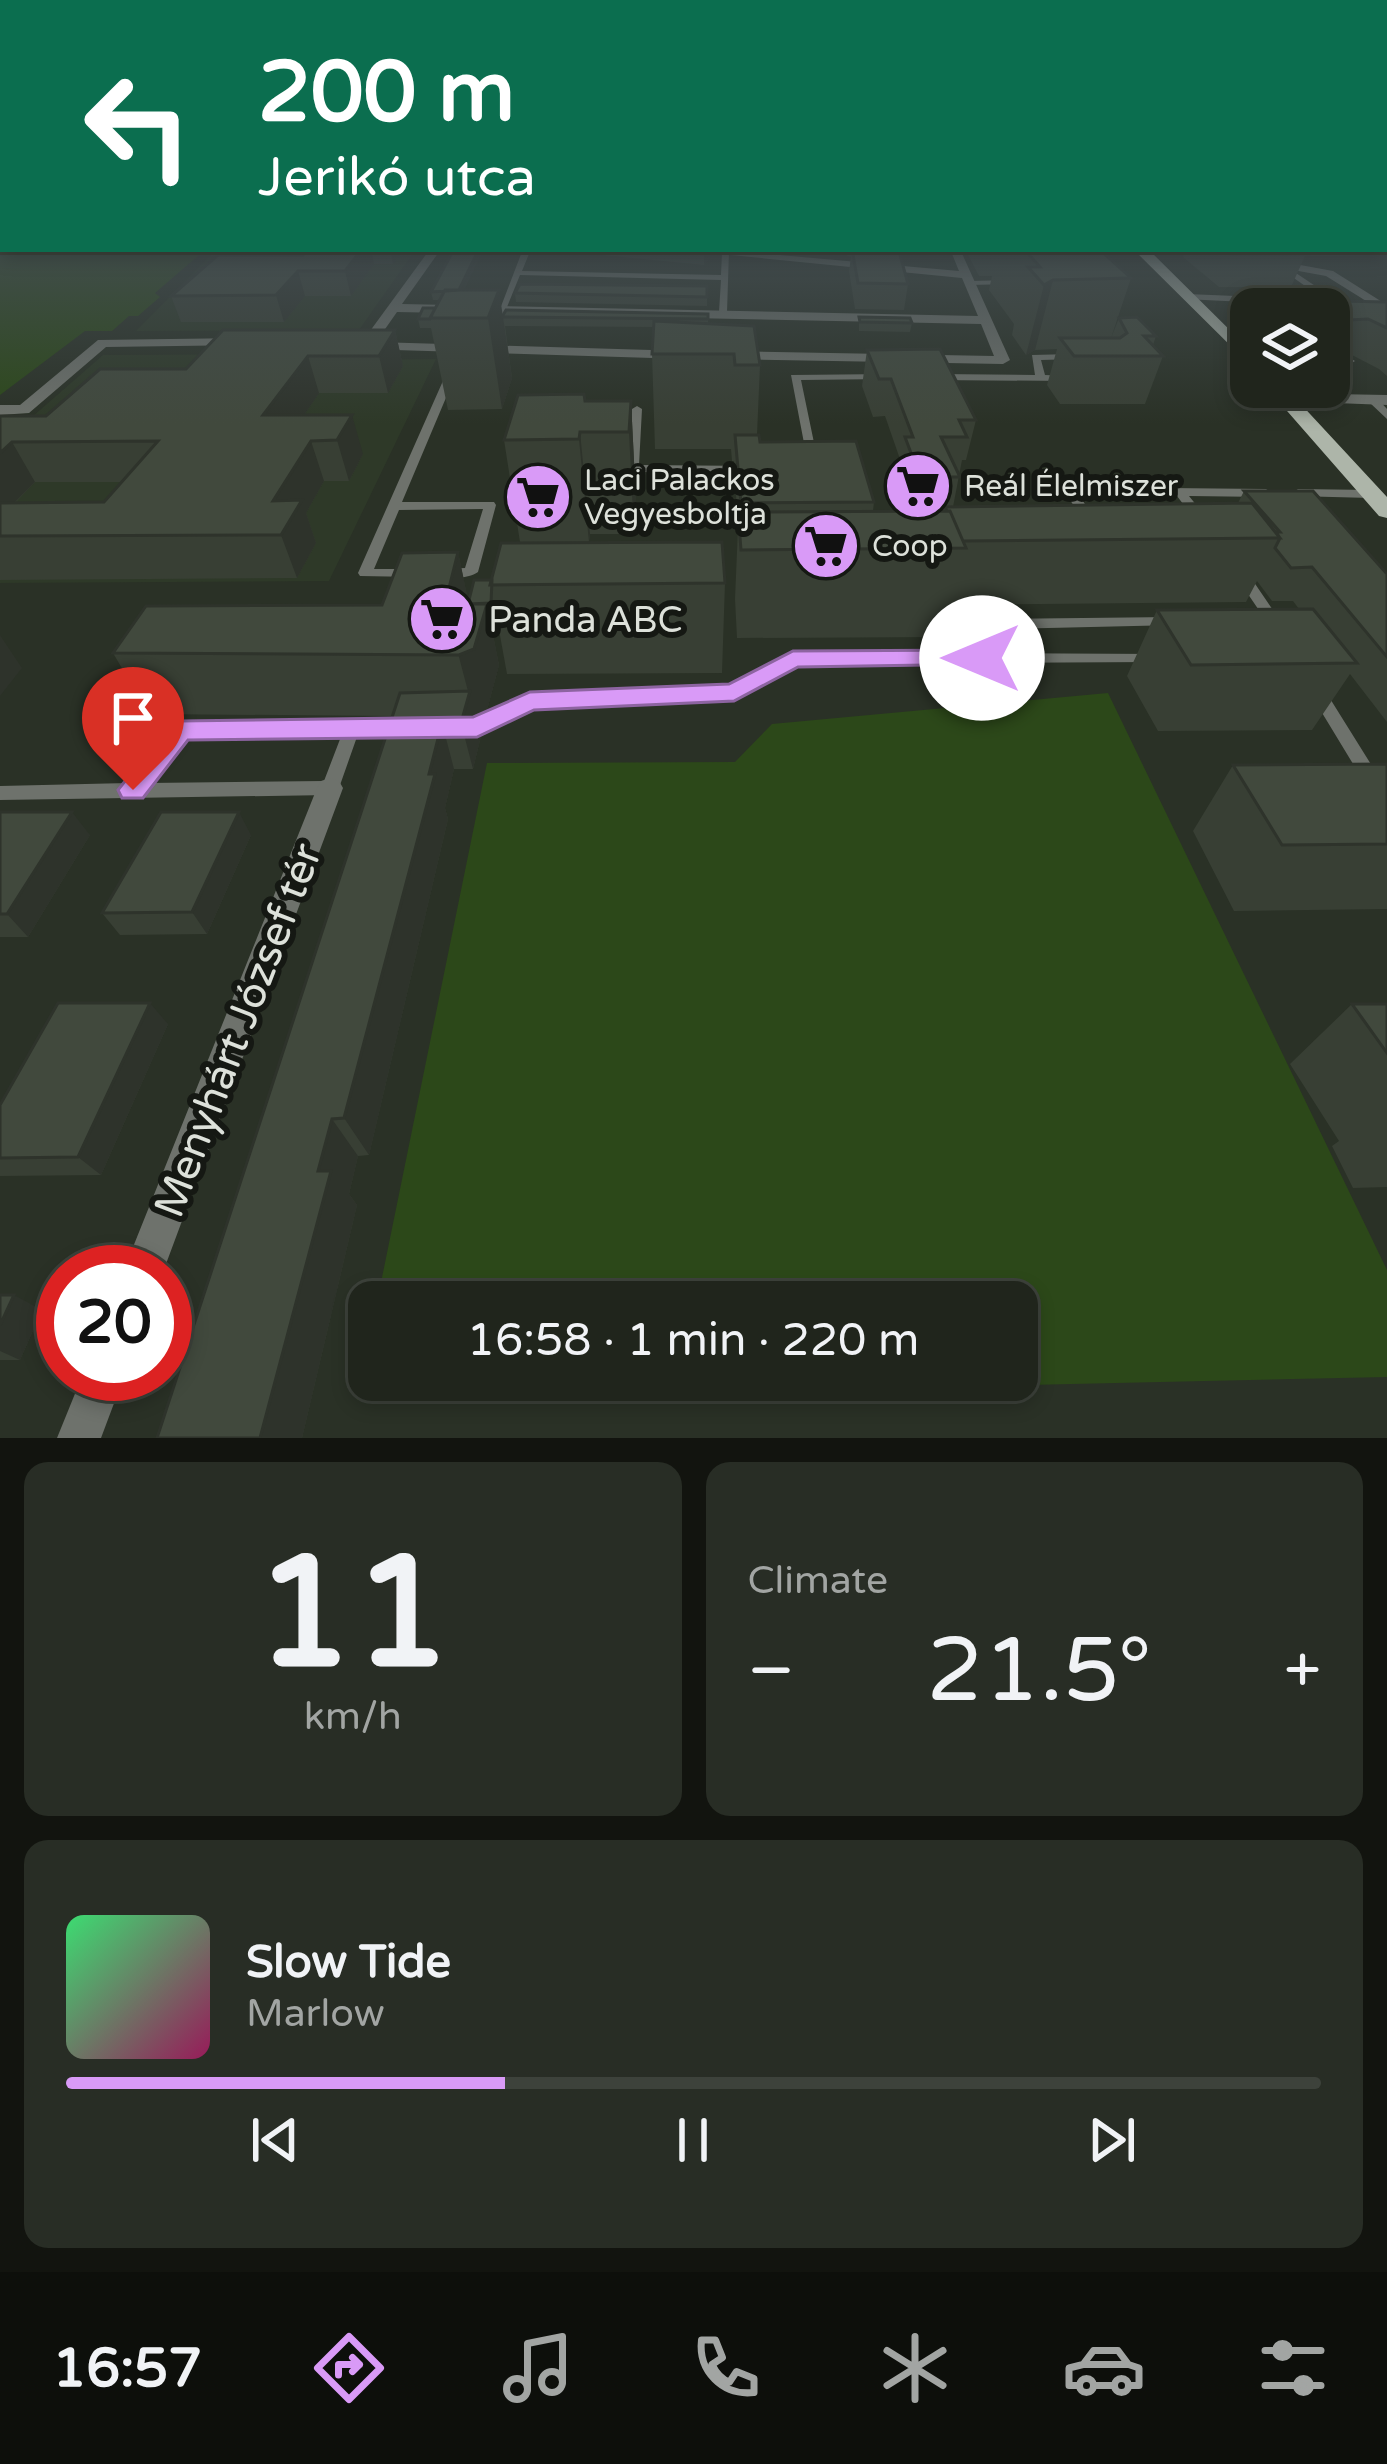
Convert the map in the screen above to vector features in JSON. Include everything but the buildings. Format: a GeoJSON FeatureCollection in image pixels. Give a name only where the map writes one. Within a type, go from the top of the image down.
{"type":"FeatureCollection","features":[{"type":"Feature","properties":{"kind":"main road"},"geometry":{"type":"LineString","coordinates":[[1179,290],[1230,340]]}},
{"type":"Feature","properties":{"kind":"main road"},"geometry":{"type":"LineString","coordinates":[[1295,408],[1382,500]]}},
{"type":"Feature","properties":{"kind":"street"},"geometry":{"type":"LineString","coordinates":[[407,290],[369,342],[370,349],[1003,360],[973,290]]}},
{"type":"Feature","properties":{"kind":"street"},"geometry":{"type":"LineString","coordinates":[[1356,290],[1387,310]]}},
{"type":"Feature","properties":{"kind":"street"},"geometry":{"type":"LineString","coordinates":[[394,308],[985,320]]}},
{"type":"Feature","properties":{"kind":"street"},"geometry":{"type":"LineString","coordinates":[[0,410],[24,410],[103,343],[258,342]]}},
{"type":"Feature","properties":{"kind":"street"},"geometry":{"type":"LineString","coordinates":[[346,342],[369,342]]}},
{"type":"Feature","properties":{"kind":"street"},"geometry":{"type":"LineString","coordinates":[[1350,398],[1380,400]]}},
{"type":"Feature","properties":{"kind":"street","name":"Menyhárt József tér"},"geometry":{"type":"LineString","coordinates":[[153,1245],[330,788]]}},
{"type":"Feature","properties":{"kind":"street"},"geometry":{"type":"LineString","coordinates":[[80,1438],[94,1401]]}},
{"type":"Feature","properties":{"kind":"lane"},"geometry":{"type":"LineString","coordinates":[[503,308],[510,290]]}},
{"type":"Feature","properties":{"kind":"lane"},"geometry":{"type":"LineString","coordinates":[[723,312],[724,290]]}},
{"type":"Feature","properties":{"kind":"lane"},"geometry":{"type":"LineString","coordinates":[[992,292],[1017,290]]}},
{"type":"Feature","properties":{"kind":"lane"},"geometry":{"type":"LineString","coordinates":[[1186,297],[1230,299]]}},
{"type":"Feature","properties":{"kind":"lane"},"geometry":{"type":"LineString","coordinates":[[1350,313],[1367,326],[1387,326]]}},
{"type":"Feature","properties":{"kind":"lane"},"geometry":{"type":"LineString","coordinates":[[394,506],[490,506],[470,572],[365,573],[461,351]]}},
{"type":"Feature","properties":{"kind":"lane"},"geometry":{"type":"LineString","coordinates":[[791,356],[814,470],[791,470]]}},
{"type":"Feature","properties":{"kind":"lane"},"geometry":{"type":"LineString","coordinates":[[1041,378],[1035,357],[1091,357]]}},
{"type":"Feature","properties":{"kind":"lane"},"geometry":{"type":"LineString","coordinates":[[795,377],[894,376]]}},
{"type":"Feature","properties":{"kind":"lane"},"geometry":{"type":"LineString","coordinates":[[915,376],[1082,378]]}},
{"type":"Feature","properties":{"kind":"lane"},"geometry":{"type":"LineString","coordinates":[[1380,400],[1387,416]]}},
{"type":"Feature","properties":{"kind":"lane"},"geometry":{"type":"LineString","coordinates":[[599,488],[602,468],[620,447],[637,410]]}},
{"type":"Feature","properties":{"kind":"lane"},"geometry":{"type":"LineString","coordinates":[[620,447],[633,468],[632,488]]}},
{"type":"Feature","properties":{"kind":"lane"},"geometry":{"type":"LineString","coordinates":[[602,468],[767,470]]}},
{"type":"Feature","properties":{"kind":"lane"},"geometry":{"type":"LineString","coordinates":[[1110,521],[1087,521],[1070,491],[1382,500]]}},
{"type":"Feature","properties":{"kind":"lane"},"geometry":{"type":"LineString","coordinates":[[1180,491],[1209,528],[1181,522]]}},
{"type":"Feature","properties":{"kind":"lane"},"geometry":{"type":"LineString","coordinates":[[1236,566],[1266,623],[1286,641]]}},
{"type":"Feature","properties":{"kind":"lane"},"geometry":{"type":"LineString","coordinates":[[982,658],[977,632],[998,624],[1198,622]]}},
{"type":"Feature","properties":{"kind":"lane"},"geometry":{"type":"LineString","coordinates":[[133,790],[180,730],[477,727],[530,701],[734,692],[793,659],[1166,657]]}},
{"type":"Feature","properties":{"kind":"lane"},"geometry":{"type":"LineString","coordinates":[[1309,679],[1386,802]]}},
{"type":"Feature","properties":{"kind":"lane"},"geometry":{"type":"LineString","coordinates":[[0,793],[330,788],[352,729]]}},
{"type":"Feature","properties":{"kind":"shaded area"},"geometry":{"type":"Polygon","coordinates":[[[176,290],[387,290],[359,330],[136,331],[176,290]]]}},
{"type":"Feature","properties":{"kind":"shaded area"},"geometry":{"type":"Polygon","coordinates":[[[338,354],[349,360],[436,359],[329,581],[0,583],[0,417],[32,417],[103,355],[338,354]]]}},
{"type":"Feature","properties":{"kind":"green space"},"geometry":{"type":"Polygon","coordinates":[[[0,290],[158,290],[155,293],[160,297],[138,316],[129,316],[112,331],[85,331],[0,395],[0,290]]]}},
{"type":"Feature","properties":{"kind":"green space"},"geometry":{"type":"Polygon","coordinates":[[[1108,693],[1387,1270],[1387,1377],[1038,1385],[1038,1281],[381,1281],[487,763],[735,762],[772,724],[1108,693]]]}},
{"type":"Feature","properties":{"kind":"place","name":"Reál Élelmiszer"},"geometry":{"type":"Point","coordinates":[918,486]}},
{"type":"Feature","properties":{"kind":"place","name":"Laci Palackos Vegyesboltja"},"geometry":{"type":"Point","coordinates":[538,497]}},
{"type":"Feature","properties":{"kind":"place","name":"Coop"},"geometry":{"type":"Point","coordinates":[826,546]}},
{"type":"Feature","properties":{"kind":"place","name":"Panda ABC"},"geometry":{"type":"Point","coordinates":[442,619]}},
{"type":"Feature","properties":{"kind":"route"},"geometry":{"type":"LineString","coordinates":[[133,790],[180,730],[477,727],[530,701],[734,692],[793,659],[982,658]]}}]}
